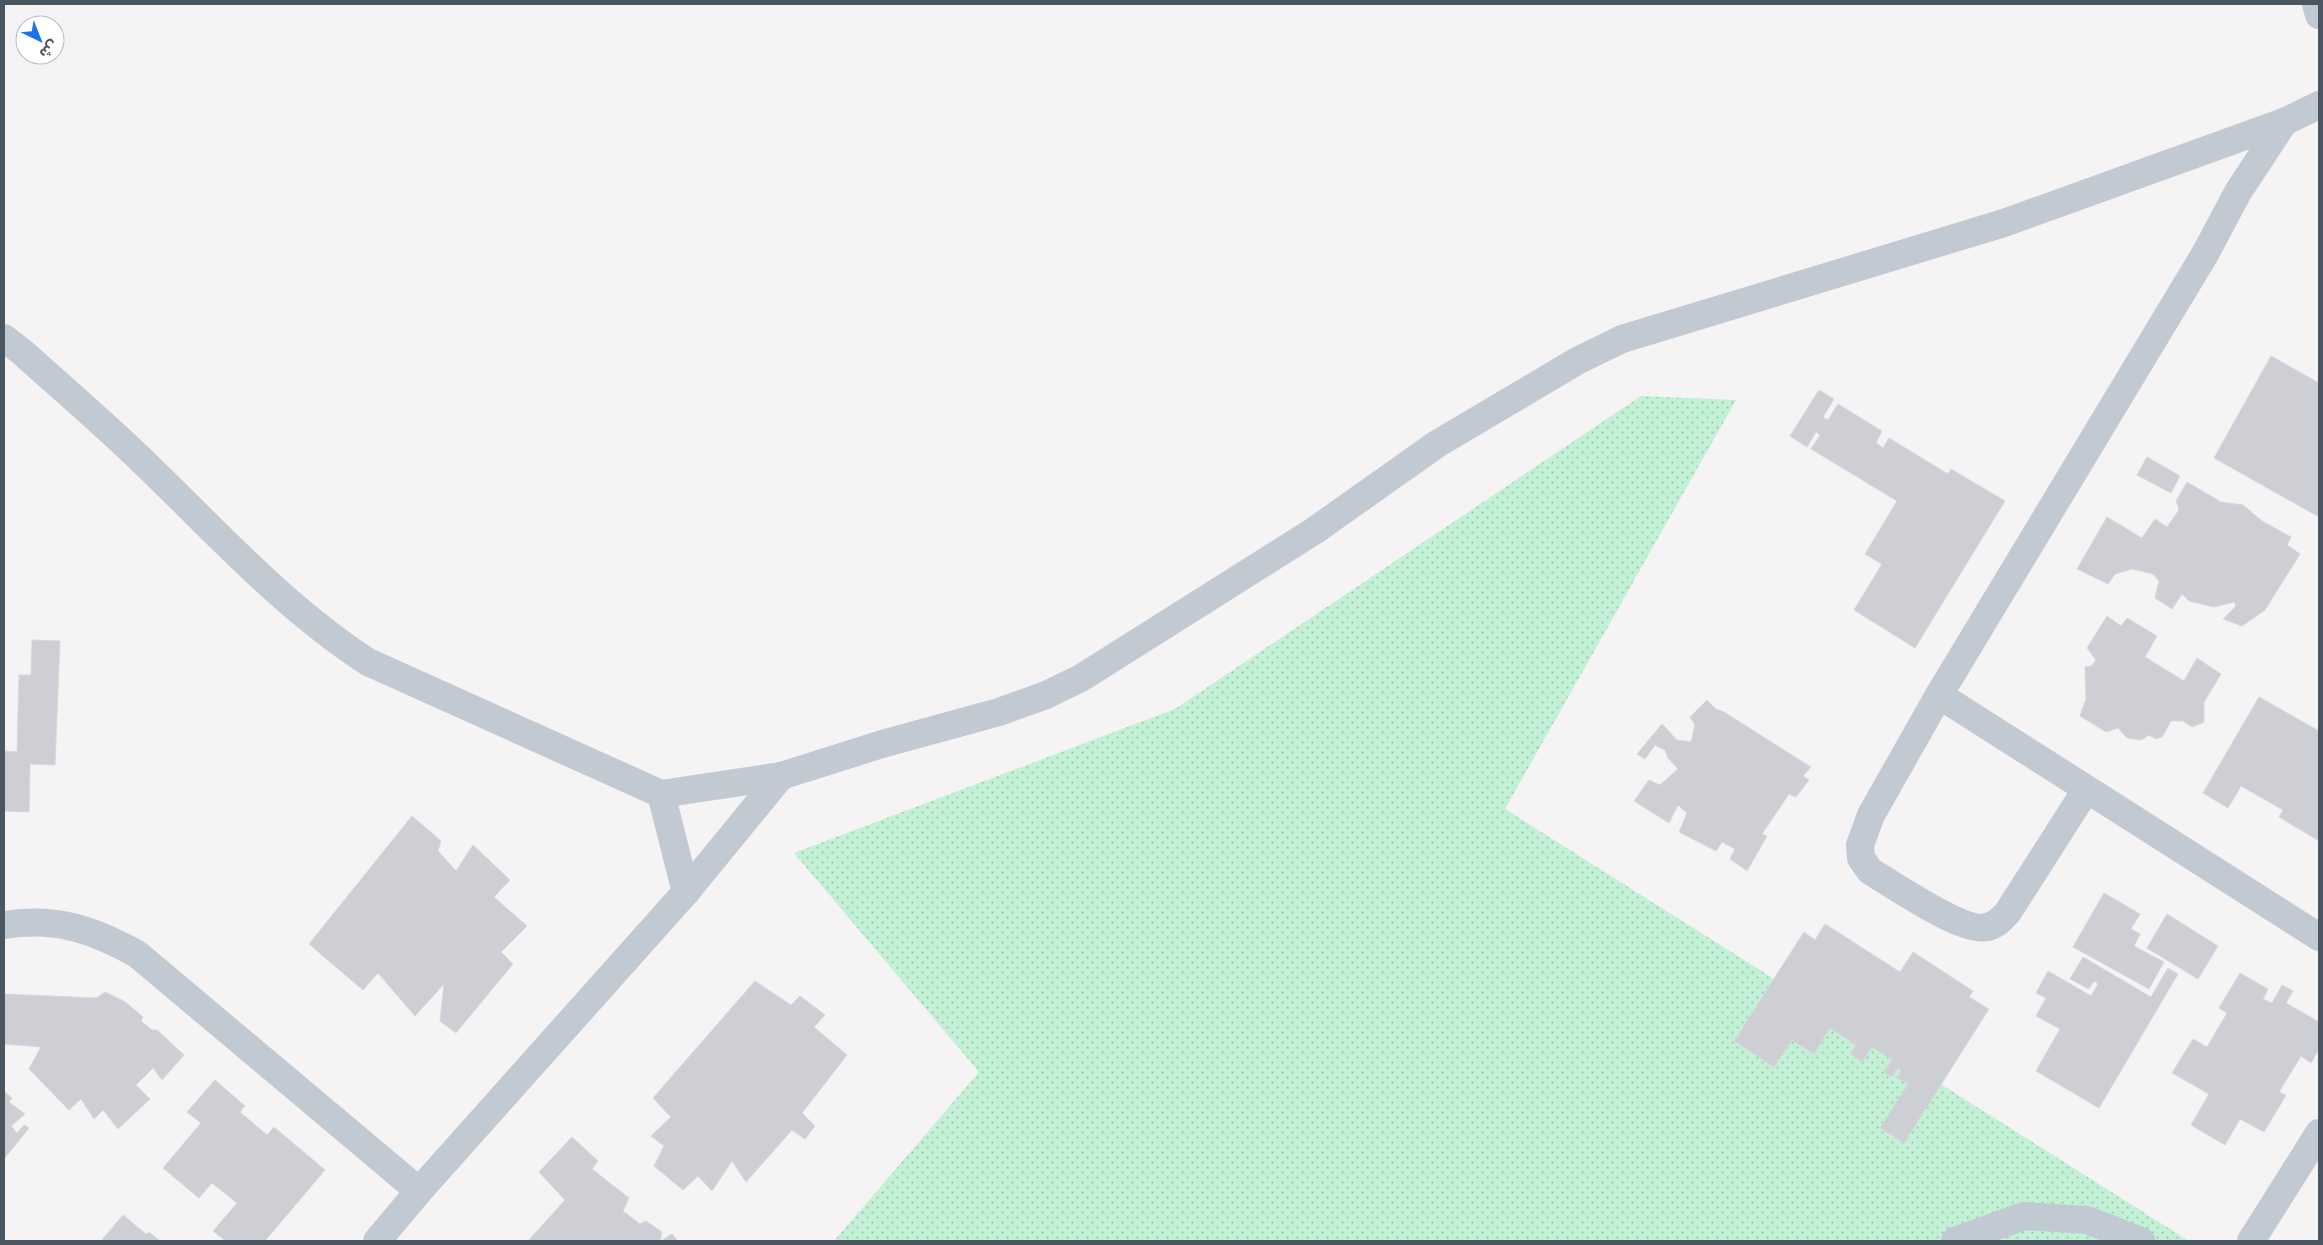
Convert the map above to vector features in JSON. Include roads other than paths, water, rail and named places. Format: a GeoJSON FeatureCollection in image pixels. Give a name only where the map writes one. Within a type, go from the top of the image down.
{"type":"FeatureCollection","features":[{"type":"Feature","properties":{"kind":"street"},"geometry":{"type":"LineString","coordinates":[[2316,4],[2319,15]]}},
{"type":"Feature","properties":{"kind":"street"},"geometry":{"type":"LineString","coordinates":[[4,338],[134,453],[254,572],[334,640],[368,662],[661,794],[781,776],[882,744],[998,712],[1046,695],[1081,678],[1314,531],[1437,444],[1577,361],[1622,339],[2004,223],[2284,122],[2319,105]]}},
{"type":"Feature","properties":{"kind":"street"},"geometry":{"type":"LineString","coordinates":[[2086,790],[2008,912],[1998,923],[1985,928],[1960,924],[1870,871],[1861,858],[1860,845],[1863,832],[1939,696],[2205,254],[2238,192],[2284,122]]}},
{"type":"Feature","properties":{"kind":"street"},"geometry":{"type":"LineString","coordinates":[[1939,696],[2319,937]]}},
{"type":"Feature","properties":{"kind":"street"},"geometry":{"type":"LineString","coordinates":[[377,1241],[419,1191],[686,892],[781,776]]}},
{"type":"Feature","properties":{"kind":"street"},"geometry":{"type":"LineString","coordinates":[[661,794],[686,892]]}},
{"type":"Feature","properties":{"kind":"street"},"geometry":{"type":"LineString","coordinates":[[4,925],[30,921],[77,927],[108,938],[137,954],[419,1191]]}},
{"type":"Feature","properties":{"kind":"street"},"geometry":{"type":"LineString","coordinates":[[2251,1241],[2319,1132]]}},
{"type":"Feature","properties":{"kind":"street"},"geometry":{"type":"LineString","coordinates":[[1955,1241],[2024,1216],[2086,1220],[2141,1241]]}}]}
